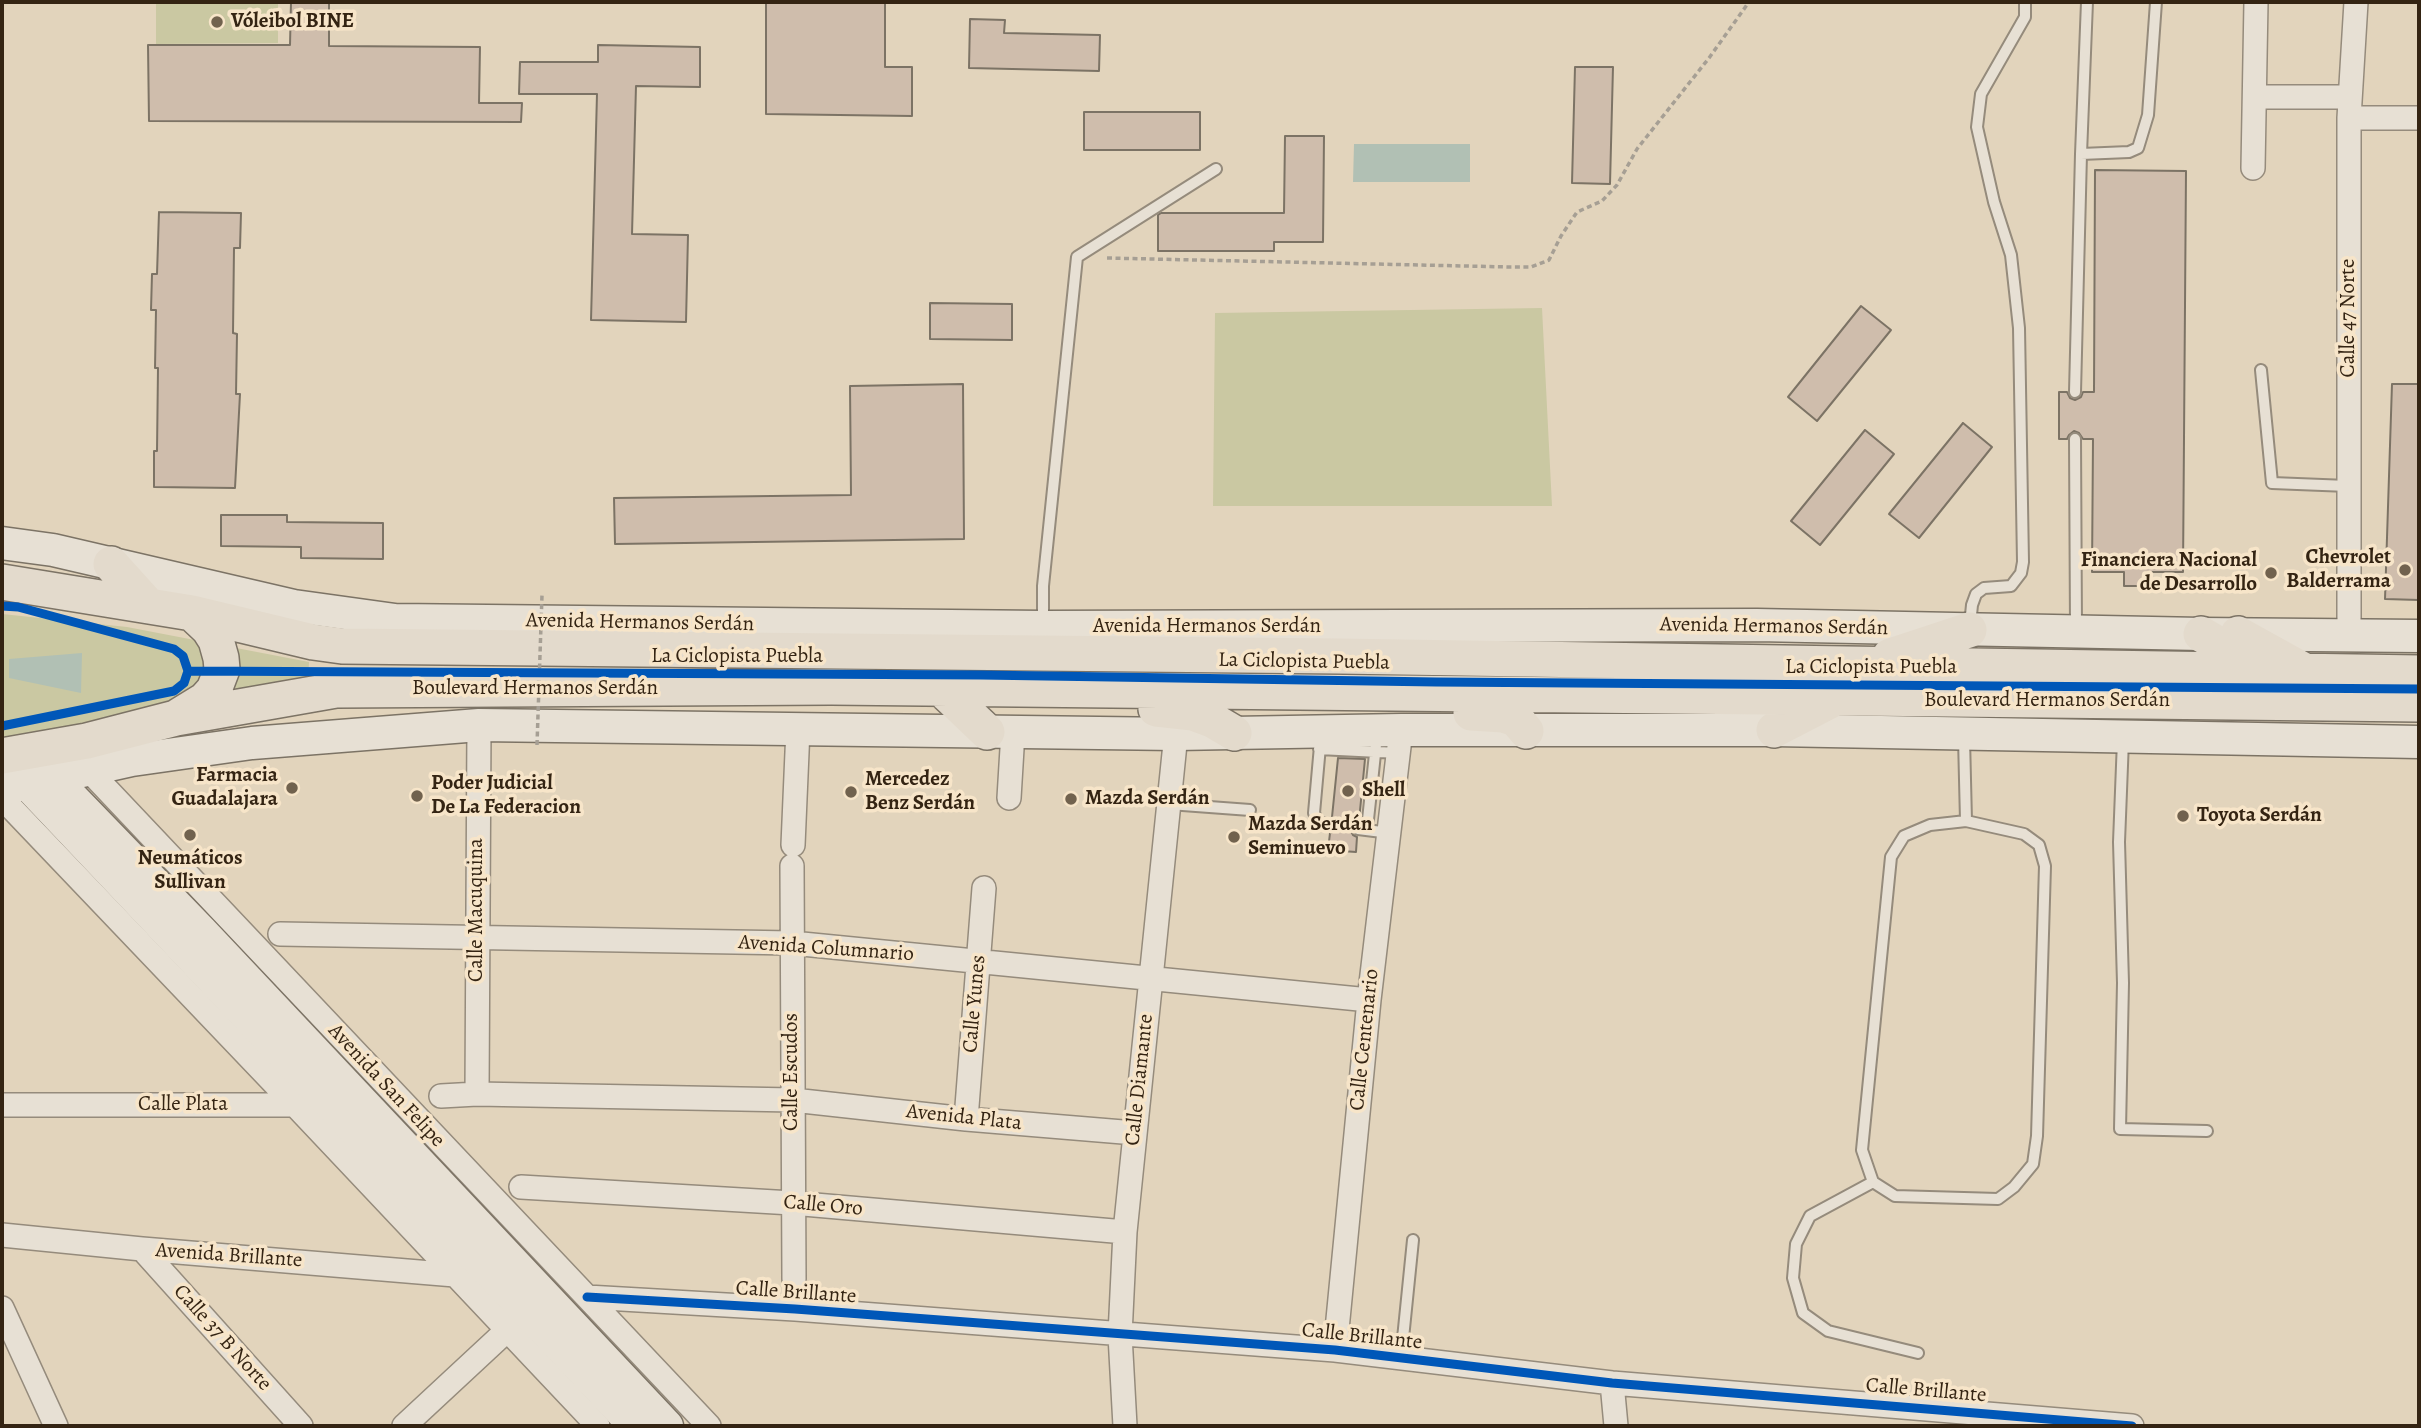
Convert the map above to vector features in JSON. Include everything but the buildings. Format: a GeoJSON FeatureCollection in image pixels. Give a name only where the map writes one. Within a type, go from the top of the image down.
{"type":"FeatureCollection","features":[{"type":"Feature","properties":{"kind":"main road","name":"Avenida Hermanos Serdán"},"geometry":{"type":"LineString","coordinates":[[2,543],[53,550],[294,606],[395,620],[1043,628],[1757,625],[2201,634],[2419,635]]}},
{"type":"Feature","properties":{"kind":"main road"},"geometry":{"type":"LineString","coordinates":[[111,564],[148,606]]}},
{"type":"Feature","properties":{"kind":"main road","name":"Boulevard Hermanos Serdán"},"geometry":{"type":"LineString","coordinates":[[2,582],[192,613],[313,642],[342,646],[1338,656],[2419,673]]}},
{"type":"Feature","properties":{"kind":"main road"},"geometry":{"type":"LineString","coordinates":[[176,718],[205,701],[214,690],[222,669],[216,640],[192,613]]}},
{"type":"Feature","properties":{"kind":"main road"},"geometry":{"type":"LineString","coordinates":[[1863,665],[1969,630]]}},
{"type":"Feature","properties":{"kind":"main road"},"geometry":{"type":"LineString","coordinates":[[2201,634],[2264,671]]}},
{"type":"Feature","properties":{"kind":"main road"},"geometry":{"type":"LineString","coordinates":[[2238,634],[2306,672]]}},
{"type":"Feature","properties":{"kind":"main road"},"geometry":{"type":"LineString","coordinates":[[942,689],[1000,732]]}},
{"type":"Feature","properties":{"kind":"main road","name":"Boulevard Hermanos Serdán"},"geometry":{"type":"LineString","coordinates":[[23,770],[176,718],[337,690],[942,689],[2419,704]]}},
{"type":"Feature","properties":{"kind":"main road"},"geometry":{"type":"LineString","coordinates":[[1107,691],[1130,705],[1193,713],[1213,720],[1234,733]]}},
{"type":"Feature","properties":{"kind":"main road"},"geometry":{"type":"LineString","coordinates":[[1388,694],[1399,705],[1415,710],[1503,715],[1516,719],[1527,731]]}},
{"type":"Feature","properties":{"kind":"main road"},"geometry":{"type":"LineString","coordinates":[[1774,730],[1832,699]]}},
{"type":"Feature","properties":{"kind":"main road"},"geometry":{"type":"LineString","coordinates":[[2321,704],[2322,740]]}},
{"type":"Feature","properties":{"kind":"main road"},"geometry":{"type":"LineString","coordinates":[[23,770],[89,770],[132,760],[252,743],[479,724],[1234,733],[1388,742],[1527,731],[1774,730],[2419,742]]}},
{"type":"Feature","properties":{"kind":"main road","name":"Avenida San Felipe"},"geometry":{"type":"LineString","coordinates":[[23,770],[331,1105],[635,1426]]}},
{"type":"Feature","properties":{"kind":"main road","name":"Avenida San Felipe"},"geometry":{"type":"LineString","coordinates":[[23,770],[202,932],[365,1105],[526,1312],[667,1426]]}},
{"type":"Feature","properties":{"kind":"street"},"geometry":{"type":"LineString","coordinates":[[2253,168],[2256,2]]}},
{"type":"Feature","properties":{"kind":"street","name":"Calle 47 Norte"},"geometry":{"type":"LineString","coordinates":[[2348,634],[2349,107],[2356,2]]}},
{"type":"Feature","properties":{"kind":"street"},"geometry":{"type":"LineString","coordinates":[[2256,97],[2419,118]]}},
{"type":"Feature","properties":{"kind":"street","name":"Calle Macuquina"},"geometry":{"type":"LineString","coordinates":[[477,1094],[479,724]]}},
{"type":"Feature","properties":{"kind":"street","name":"Calle Escudos"},"geometry":{"type":"LineString","coordinates":[[794,1279],[792,943],[798,729]]}},
{"type":"Feature","properties":{"kind":"street"},"geometry":{"type":"LineString","coordinates":[[1000,732],[1009,798]]}},
{"type":"Feature","properties":{"kind":"street","name":"Calle Diamante"},"geometry":{"type":"LineString","coordinates":[[1125,1426],[1120,1335],[1125,1232],[1176,734]]}},
{"type":"Feature","properties":{"kind":"street","name":"Calle Centenario"},"geometry":{"type":"LineString","coordinates":[[1335,1350],[1369,1000],[1390,833],[1388,742]]}},
{"type":"Feature","properties":{"kind":"street","name":"Avenida San Felipe"},"geometry":{"type":"LineString","coordinates":[[23,770],[295,1105],[456,1275],[526,1312],[598,1426]]}},
{"type":"Feature","properties":{"kind":"street","name":"Avenida San Felipe"},"geometry":{"type":"LineString","coordinates":[[89,770],[709,1426]]}},
{"type":"Feature","properties":{"kind":"street","name":"Calle Yunes"},"geometry":{"type":"LineString","coordinates":[[965,1119],[984,888]]}},
{"type":"Feature","properties":{"kind":"street","name":"Avenida Columnario"},"geometry":{"type":"LineString","coordinates":[[280,934],[792,943],[1369,1000]]}},
{"type":"Feature","properties":{"kind":"street"},"geometry":{"type":"LineString","coordinates":[[441,1096],[477,1094],[793,1100]]}},
{"type":"Feature","properties":{"kind":"street","name":"Avenida Plata"},"geometry":{"type":"LineString","coordinates":[[793,1100],[965,1119],[1135,1133]]}},
{"type":"Feature","properties":{"kind":"street","name":"Calle Plata"},"geometry":{"type":"LineString","coordinates":[[2,1105],[365,1105]]}},
{"type":"Feature","properties":{"kind":"street","name":"Calle Oro"},"geometry":{"type":"LineString","coordinates":[[521,1187],[792,1203],[1125,1232]]}},
{"type":"Feature","properties":{"kind":"street","name":"Avenida Brillante"},"geometry":{"type":"LineString","coordinates":[[2,1235],[456,1275]]}},
{"type":"Feature","properties":{"kind":"street","name":"Calle 37 B Norte"},"geometry":{"type":"LineString","coordinates":[[142,1249],[301,1426]]}},
{"type":"Feature","properties":{"kind":"street","name":"Calle Brillante"},"geometry":{"type":"LineString","coordinates":[[587,1297],[795,1309],[1335,1350],[1612,1383],[2126,1426]]}},
{"type":"Feature","properties":{"kind":"street"},"geometry":{"type":"LineString","coordinates":[[2,1308],[56,1426]]}},
{"type":"Feature","properties":{"kind":"street"},"geometry":{"type":"LineString","coordinates":[[404,1426],[526,1312]]}},
{"type":"Feature","properties":{"kind":"street"},"geometry":{"type":"LineString","coordinates":[[1612,1383],[1616,1426]]}},
{"type":"Feature","properties":{"kind":"lane"},"geometry":{"type":"LineString","coordinates":[[1969,630],[1976,594],[1984,588],[2011,586],[2021,573],[2023,562],[2019,328],[2011,255],[1994,202],[1978,127],[1981,94],[2025,17],[2025,2]]}},
{"type":"Feature","properties":{"kind":"lane"},"geometry":{"type":"LineString","coordinates":[[2076,392],[2087,2]]}},
{"type":"Feature","properties":{"kind":"lane"},"geometry":{"type":"LineString","coordinates":[[2081,154],[2129,152],[2138,148],[2148,115],[2156,2]]}},
{"type":"Feature","properties":{"kind":"lane"},"geometry":{"type":"LineString","coordinates":[[1043,628],[1043,586],[1077,257],[1216,169]]}},
{"type":"Feature","properties":{"kind":"lane"},"geometry":{"type":"LineString","coordinates":[[2261,370],[2272,483],[2348,486]]}},
{"type":"Feature","properties":{"kind":"lane"},"geometry":{"type":"LineString","coordinates":[[2075,439],[2076,632]]}},
{"type":"Feature","properties":{"kind":"lane"},"geometry":{"type":"LineString","coordinates":[[1964,735],[1966,821]]}},
{"type":"Feature","properties":{"kind":"lane"},"geometry":{"type":"LineString","coordinates":[[2123,737],[2119,842],[2123,984],[2120,1129],[2207,1131]]}},
{"type":"Feature","properties":{"kind":"lane"},"geometry":{"type":"LineString","coordinates":[[1320,740],[1315,818],[1318,822],[1331,825]]}},
{"type":"Feature","properties":{"kind":"lane"},"geometry":{"type":"LineString","coordinates":[[1388,742],[1362,829],[1390,833]]}},
{"type":"Feature","properties":{"kind":"lane"},"geometry":{"type":"LineString","coordinates":[[1169,804],[1250,810]]}},
{"type":"Feature","properties":{"kind":"lane"},"geometry":{"type":"LineString","coordinates":[[1966,821],[2024,834],[2039,845],[2045,866],[2037,1136],[2033,1164],[2014,1187],[1998,1199],[1895,1196],[1873,1182],[1862,1150],[1891,857],[1904,836],[1930,825],[1966,821]]}},
{"type":"Feature","properties":{"kind":"lane"},"geometry":{"type":"LineString","coordinates":[[1873,1182],[1810,1216],[1796,1244],[1793,1278],[1803,1313],[1828,1331],[1918,1353]]}},
{"type":"Feature","properties":{"kind":"lane"},"geometry":{"type":"LineString","coordinates":[[1401,1358],[1413,1240]]}},
{"type":"Feature","properties":{"kind":"path"},"geometry":{"type":"LineString","coordinates":[[1077,257],[1531,267],[1549,260],[1577,212],[1602,201],[1617,185],[1637,149],[1709,58],[1749,2]]}},
{"type":"Feature","properties":{"kind":"path"},"geometry":{"type":"LineString","coordinates":[[537,745],[542,595]]}},
{"type":"Feature","properties":{"kind":"path"},"geometry":{"type":"LineString","coordinates":[[526,674],[553,674]]}},
{"type":"Feature","properties":{"kind":"shaded area","name":"Vóleibol BINE"},"geometry":{"type":"Polygon","coordinates":[[[156,2],[278,2],[278,43],[156,44],[156,2]]]}},
{"type":"Feature","properties":{"kind":"shaded area"},"geometry":{"type":"Polygon","coordinates":[[[1354,144],[1470,144],[1470,182],[1353,182],[1354,144]]]}},
{"type":"Feature","properties":{"kind":"shaded area"},"geometry":{"type":"Polygon","coordinates":[[[1542,308],[1552,506],[1213,506],[1215,313],[1542,308]]]}},
{"type":"Feature","properties":{"kind":"shaded area"},"geometry":{"type":"Polygon","coordinates":[[[2,614],[127,627],[309,662],[308,683],[2,739],[2,614]]]}},
{"type":"Feature","properties":{"kind":"shaded area"},"geometry":{"type":"Polygon","coordinates":[[[82,653],[81,693],[9,678],[9,659],[82,653]]]}},
{"type":"Feature","properties":{"kind":"cycle path"},"geometry":{"type":"LineString","coordinates":[[2,606],[18,607],[174,649],[183,656],[188,671],[184,683],[174,691],[2,726]]}},
{"type":"Feature","properties":{"kind":"cycle path","name":"La Ciclopista Puebla"},"geometry":{"type":"LineString","coordinates":[[188,671],[981,675],[1436,682],[2419,689]]}},
{"type":"Feature","properties":{"kind":"cycle path"},"geometry":{"type":"LineString","coordinates":[[587,1297],[795,1309],[1335,1350],[1612,1383],[2132,1426]]}},
{"type":"Feature","properties":{"kind":"place","name":"Vóleibol BINE"},"geometry":{"type":"Point","coordinates":[217,22]}},
{"type":"Feature","properties":{"kind":"place","name":"Chevrolet Balderrama"},"geometry":{"type":"Point","coordinates":[2405,570]}},
{"type":"Feature","properties":{"kind":"place","name":"Financiera Nacional de Desarrollo"},"geometry":{"type":"Point","coordinates":[2271,573]}},
{"type":"Feature","properties":{"kind":"place","name":"Farmacia Guadalajara"},"geometry":{"type":"Point","coordinates":[292,788]}},
{"type":"Feature","properties":{"kind":"place","name":"Shell"},"geometry":{"type":"Point","coordinates":[1348,791]}},
{"type":"Feature","properties":{"kind":"place","name":"Mercedez Benz Serdán"},"geometry":{"type":"Point","coordinates":[851,792]}},
{"type":"Feature","properties":{"kind":"place","name":"Poder Judicial De La Federacion"},"geometry":{"type":"Point","coordinates":[417,796]}},
{"type":"Feature","properties":{"kind":"place","name":"Mazda Serdán"},"geometry":{"type":"Point","coordinates":[1071,799]}},
{"type":"Feature","properties":{"kind":"place","name":"Toyota Serdán"},"geometry":{"type":"Point","coordinates":[2183,816]}},
{"type":"Feature","properties":{"kind":"place","name":"Neumáticos Sullivan"},"geometry":{"type":"Point","coordinates":[190,835]}},
{"type":"Feature","properties":{"kind":"place","name":"Mazda Serdán Seminuevo"},"geometry":{"type":"Point","coordinates":[1234,837]}}]}
